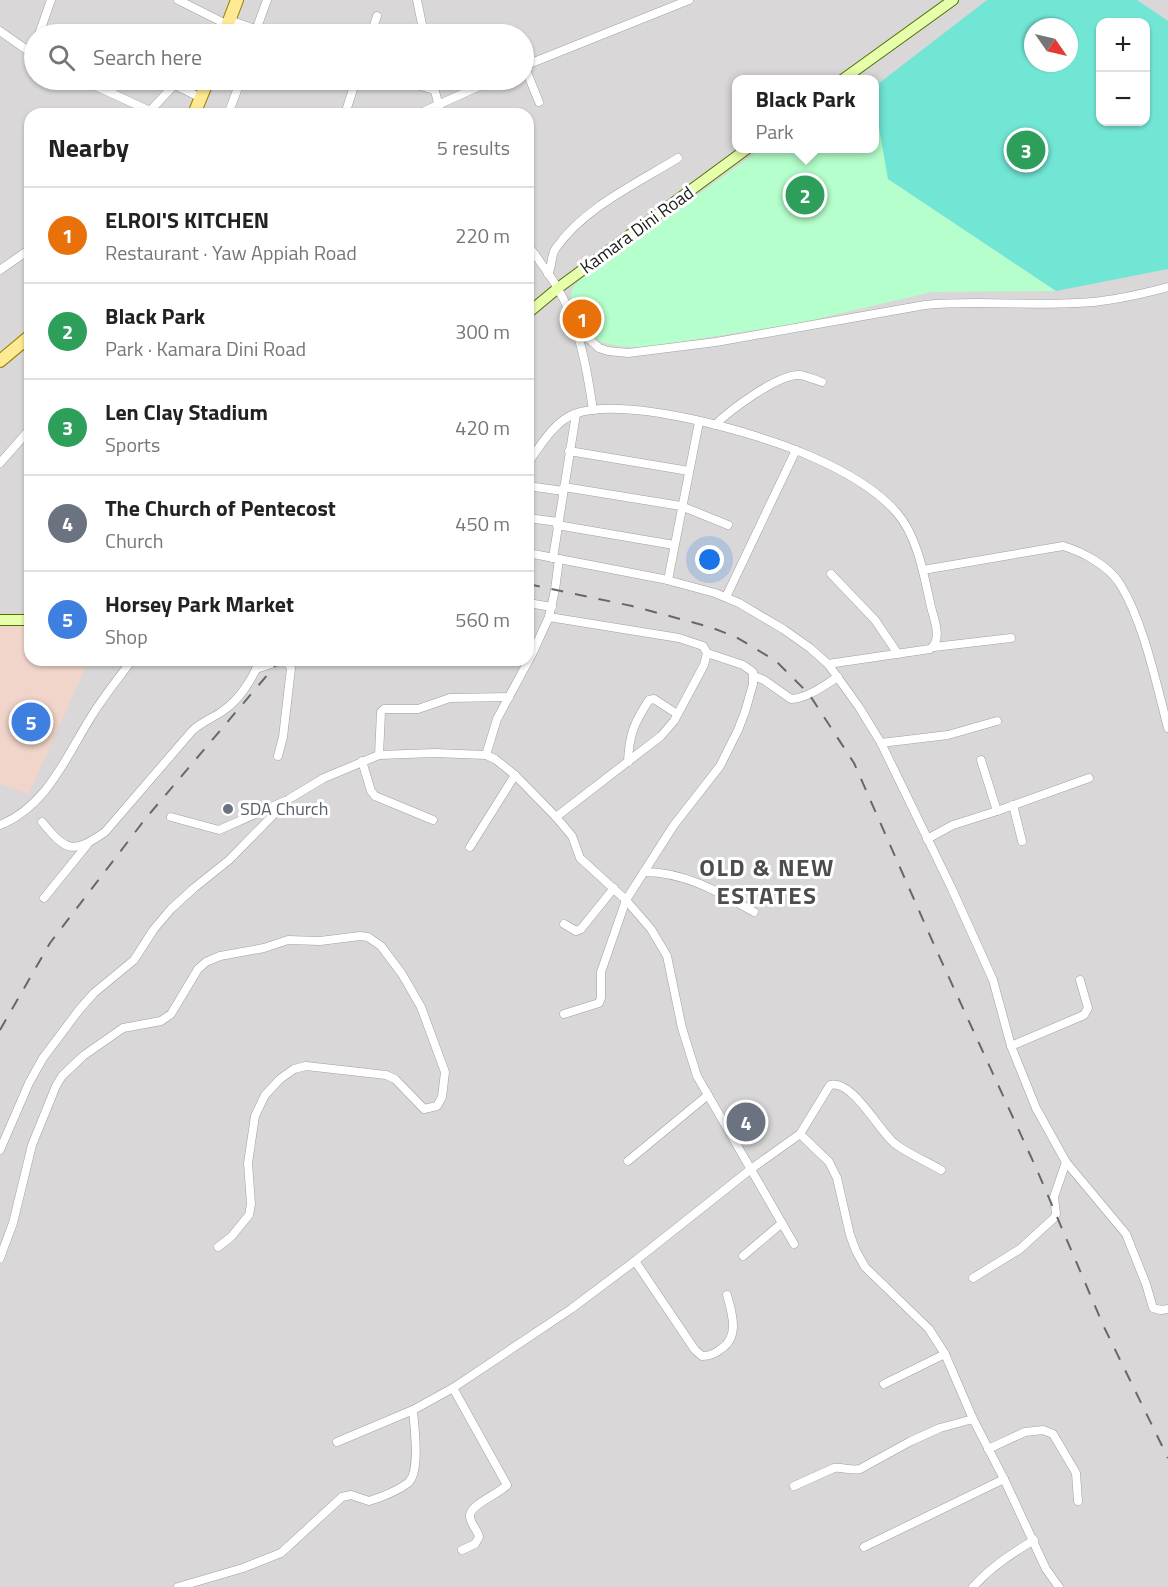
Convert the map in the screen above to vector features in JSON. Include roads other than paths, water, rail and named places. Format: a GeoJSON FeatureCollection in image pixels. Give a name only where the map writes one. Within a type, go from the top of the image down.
{"type":"FeatureCollection","features":[{"type":"Feature","properties":{"kind":"main road"},"geometry":{"type":"LineString","coordinates":[[228,24],[237,0]]}},
{"type":"Feature","properties":{"kind":"main road"},"geometry":{"type":"LineString","coordinates":[[197,108],[204,90]]}},
{"type":"Feature","properties":{"kind":"main road"},"geometry":{"type":"LineString","coordinates":[[0,361],[24,341]]}},
{"type":"Feature","properties":{"kind":"street"},"geometry":{"type":"LineString","coordinates":[[43,24],[51,0]]}},
{"type":"Feature","properties":{"kind":"street"},"geometry":{"type":"LineString","coordinates":[[178,0],[222,24]]}},
{"type":"Feature","properties":{"kind":"street"},"geometry":{"type":"LineString","coordinates":[[259,24],[267,0]]}},
{"type":"Feature","properties":{"kind":"street"},"geometry":{"type":"LineString","coordinates":[[417,0],[421,24]]}},
{"type":"Feature","properties":{"kind":"street"},"geometry":{"type":"LineString","coordinates":[[534,62],[688,0]]}},
{"type":"Feature","properties":{"kind":"street"},"geometry":{"type":"LineString","coordinates":[[849,75],[953,0]]}},
{"type":"Feature","properties":{"kind":"street"},"geometry":{"type":"LineString","coordinates":[[374,24],[377,16]]}},
{"type":"Feature","properties":{"kind":"street"},"geometry":{"type":"LineString","coordinates":[[0,31],[24,47]]}},
{"type":"Feature","properties":{"kind":"street"},"geometry":{"type":"LineString","coordinates":[[104,90],[144,108]]}},
{"type":"Feature","properties":{"kind":"street"},"geometry":{"type":"LineString","coordinates":[[153,108],[169,90]]}},
{"type":"Feature","properties":{"kind":"street"},"geometry":{"type":"LineString","coordinates":[[186,90],[201,98]]}},
{"type":"Feature","properties":{"kind":"street"},"geometry":{"type":"LineString","coordinates":[[230,108],[237,90]]}},
{"type":"Feature","properties":{"kind":"street"},"geometry":{"type":"LineString","coordinates":[[347,108],[353,90]]}},
{"type":"Feature","properties":{"kind":"street"},"geometry":{"type":"LineString","coordinates":[[434,90],[439,108]]}},
{"type":"Feature","properties":{"kind":"street"},"geometry":{"type":"LineString","coordinates":[[430,108],[470,90]]}},
{"type":"Feature","properties":{"kind":"street"},"geometry":{"type":"LineString","coordinates":[[534,90],[539,102]]}},
{"type":"Feature","properties":{"kind":"street","name":"Kamara Dini Road"},"geometry":{"type":"LineString","coordinates":[[534,308],[741,153]]}},
{"type":"Feature","properties":{"kind":"street"},"geometry":{"type":"LineString","coordinates":[[548,274],[554,251],[579,221],[678,158]]}},
{"type":"Feature","properties":{"kind":"street"},"geometry":{"type":"LineString","coordinates":[[0,270],[24,253]]}},
{"type":"Feature","properties":{"kind":"street"},"geometry":{"type":"LineString","coordinates":[[534,254],[558,288],[574,325],[585,362],[593,410]]}},
{"type":"Feature","properties":{"kind":"street"},"geometry":{"type":"LineString","coordinates":[[574,325],[599,348],[628,353],[716,342],[925,305],[953,302],[1077,303],[1118,298],[1168,287]]}},
{"type":"Feature","properties":{"kind":"street"},"geometry":{"type":"LineString","coordinates":[[715,425],[728,412],[786,378],[798,375],[822,382]]}},
{"type":"Feature","properties":{"kind":"street"},"geometry":{"type":"LineString","coordinates":[[534,455],[566,418],[593,410],[633,410],[715,425],[796,450],[850,476],[886,501],[907,526],[923,570],[936,632],[934,647]]}},
{"type":"Feature","properties":{"kind":"street"},"geometry":{"type":"LineString","coordinates":[[534,650],[552,608],[558,524],[576,414]]}},
{"type":"Feature","properties":{"kind":"street"},"geometry":{"type":"LineString","coordinates":[[668,580],[699,422]]}},
{"type":"Feature","properties":{"kind":"street"},"geometry":{"type":"LineString","coordinates":[[0,463],[24,436]]}},
{"type":"Feature","properties":{"kind":"street"},"geometry":{"type":"LineString","coordinates":[[726,597],[796,450]]}},
{"type":"Feature","properties":{"kind":"street"},"geometry":{"type":"LineString","coordinates":[[569,451],[688,471]]}},
{"type":"Feature","properties":{"kind":"street"},"geometry":{"type":"LineString","coordinates":[[534,487],[681,506],[728,525]]}},
{"type":"Feature","properties":{"kind":"street"},"geometry":{"type":"LineString","coordinates":[[534,519],[674,545]]}},
{"type":"Feature","properties":{"kind":"street"},"geometry":{"type":"LineString","coordinates":[[923,570],[1064,546],[1077,550],[1108,570],[1119,583],[1146,649],[1167,722]]}},
{"type":"Feature","properties":{"kind":"street"},"geometry":{"type":"LineString","coordinates":[[534,554],[668,580],[726,597],[755,611],[783,629],[828,664],[881,743],[927,839],[993,980],[1011,1046],[1036,1108],[1066,1162],[1126,1234],[1153,1308],[1168,1309]]}},
{"type":"Feature","properties":{"kind":"street"},"geometry":{"type":"LineString","coordinates":[[831,574],[875,620],[898,654]]}},
{"type":"Feature","properties":{"kind":"street"},"geometry":{"type":"LineString","coordinates":[[534,604],[552,608]]}},
{"type":"Feature","properties":{"kind":"street"},"geometry":{"type":"LineString","coordinates":[[549,617],[679,638],[703,646],[707,653],[743,665],[753,672],[754,676],[764,680],[791,699],[798,699],[809,694],[838,677]]}},
{"type":"Feature","properties":{"kind":"street"},"geometry":{"type":"LineString","coordinates":[[0,620],[24,620]]}},
{"type":"Feature","properties":{"kind":"street"},"geometry":{"type":"LineString","coordinates":[[828,664],[921,651],[934,647],[1011,638]]}},
{"type":"Feature","properties":{"kind":"street"},"geometry":{"type":"LineString","coordinates":[[556,818],[660,736],[677,714],[704,665],[707,653]]}},
{"type":"Feature","properties":{"kind":"street"},"geometry":{"type":"LineString","coordinates":[[0,825],[22,814],[46,790],[93,714],[128,666]]}},
{"type":"Feature","properties":{"kind":"street"},"geometry":{"type":"LineString","coordinates":[[44,898],[87,845],[115,823],[174,750],[198,725],[223,711],[232,703],[257,666]]}},
{"type":"Feature","properties":{"kind":"street"},"geometry":{"type":"LineString","coordinates":[[256,669],[265,666]]}},
{"type":"Feature","properties":{"kind":"street"},"geometry":{"type":"LineString","coordinates":[[278,756],[283,737],[290,666]]}},
{"type":"Feature","properties":{"kind":"street"},"geometry":{"type":"LineString","coordinates":[[486,754],[494,726],[526,666]]}},
{"type":"Feature","properties":{"kind":"street"},"geometry":{"type":"LineString","coordinates":[[564,1014],[599,1003],[601,972],[626,900],[674,825],[720,766],[738,730],[754,676]]}},
{"type":"Feature","properties":{"kind":"street"},"geometry":{"type":"LineString","coordinates":[[379,755],[381,712],[384,709],[418,710],[450,698],[509,697]]}},
{"type":"Feature","properties":{"kind":"street"},"geometry":{"type":"LineString","coordinates":[[628,762],[629,738],[636,720],[649,700],[654,699],[677,714]]}},
{"type":"Feature","properties":{"kind":"street"},"geometry":{"type":"LineString","coordinates":[[881,743],[948,735],[997,721]]}},
{"type":"Feature","properties":{"kind":"street"},"geometry":{"type":"LineString","coordinates":[[171,817],[219,830],[289,799],[324,778],[379,755],[486,754],[495,759],[556,818],[572,836],[580,858],[614,888],[651,929],[667,956],[690,1056],[697,1076],[794,1244]]}},
{"type":"Feature","properties":{"kind":"street"},"geometry":{"type":"LineString","coordinates":[[981,760],[997,811]]}},
{"type":"Feature","properties":{"kind":"street"},"geometry":{"type":"LineString","coordinates":[[362,761],[370,791],[375,796],[433,820]]}},
{"type":"Feature","properties":{"kind":"street"},"geometry":{"type":"LineString","coordinates":[[470,847],[515,776]]}},
{"type":"Feature","properties":{"kind":"street"},"geometry":{"type":"LineString","coordinates":[[927,839],[953,825],[1089,778]]}},
{"type":"Feature","properties":{"kind":"street"},"geometry":{"type":"LineString","coordinates":[[0,1150],[38,1066],[78,1010],[94,993],[134,960],[154,928],[171,909],[236,854],[289,799]]}},
{"type":"Feature","properties":{"kind":"street"},"geometry":{"type":"LineString","coordinates":[[1013,806],[1022,841]]}},
{"type":"Feature","properties":{"kind":"street"},"geometry":{"type":"LineString","coordinates":[[42,822],[63,845],[74,847],[87,845]]}},
{"type":"Feature","properties":{"kind":"street"},"geometry":{"type":"LineString","coordinates":[[644,872],[666,873],[688,878],[754,912]]}},
{"type":"Feature","properties":{"kind":"street"},"geometry":{"type":"LineString","coordinates":[[564,924],[576,931],[581,929],[614,888]]}},
{"type":"Feature","properties":{"kind":"street"},"geometry":{"type":"LineString","coordinates":[[0,1258],[13,1223],[32,1145],[44,1115],[62,1076],[82,1056],[123,1029],[165,1019],[171,1014],[198,969],[220,956],[264,948],[288,940],[360,936],[375,940],[402,974],[421,1007],[445,1072],[442,1097],[437,1106],[424,1109],[395,1079],[373,1072],[306,1066],[280,1079],[265,1095],[255,1116],[248,1162],[251,1204],[249,1215],[231,1237],[218,1247]]}},
{"type":"Feature","properties":{"kind":"street"},"geometry":{"type":"LineString","coordinates":[[1011,1046],[1084,1015],[1088,1008],[1080,980]]}},
{"type":"Feature","properties":{"kind":"street"},"geometry":{"type":"LineString","coordinates":[[337,1442],[413,1410],[453,1388],[571,1309],[751,1169],[800,1134],[830,1085],[836,1083],[860,1101],[894,1143],[941,1170]]}},
{"type":"Feature","properties":{"kind":"street"},"geometry":{"type":"LineString","coordinates":[[628,1161],[708,1095]]}},
{"type":"Feature","properties":{"kind":"street"},"geometry":{"type":"LineString","coordinates":[[800,1134],[829,1162],[837,1178],[850,1235],[865,1267],[929,1329],[945,1354],[973,1419],[1034,1540],[1046,1569],[1059,1587]]}},
{"type":"Feature","properties":{"kind":"street"},"geometry":{"type":"LineString","coordinates":[[973,1278],[1020,1249],[1054,1218],[1056,1214],[1054,1197],[1066,1162]]}},
{"type":"Feature","properties":{"kind":"street"},"geometry":{"type":"LineString","coordinates":[[743,1256],[782,1223]]}},
{"type":"Feature","properties":{"kind":"street"},"geometry":{"type":"LineString","coordinates":[[635,1261],[695,1350],[702,1356],[711,1356],[726,1346],[730,1339],[733,1317],[727,1295]]}},
{"type":"Feature","properties":{"kind":"street"},"geometry":{"type":"LineString","coordinates":[[884,1384],[945,1354]]}},
{"type":"Feature","properties":{"kind":"street"},"geometry":{"type":"LineString","coordinates":[[453,1388],[507,1485],[473,1508],[470,1519],[479,1537],[475,1544],[462,1550]]}},
{"type":"Feature","properties":{"kind":"street"},"geometry":{"type":"LineString","coordinates":[[178,1587],[243,1568],[281,1553],[342,1497],[351,1495],[369,1501],[408,1483],[413,1473],[416,1441],[413,1410]]}},
{"type":"Feature","properties":{"kind":"street"},"geometry":{"type":"LineString","coordinates":[[794,1486],[834,1468],[860,1470],[911,1441],[940,1428],[973,1419]]}},
{"type":"Feature","properties":{"kind":"street"},"geometry":{"type":"LineString","coordinates":[[988,1449],[1025,1431],[1043,1430],[1053,1434],[1076,1473],[1078,1501]]}},
{"type":"Feature","properties":{"kind":"street"},"geometry":{"type":"LineString","coordinates":[[864,1547],[1004,1479]]}},
{"type":"Feature","properties":{"kind":"street"},"geometry":{"type":"LineString","coordinates":[[974,1587],[1001,1560],[1034,1540]]}},
{"type":"Feature","properties":{"kind":"railway"},"geometry":{"type":"LineString","coordinates":[[534,585],[632,606],[710,627],[736,637],[776,661],[809,694],[854,763],[1037,1170],[1104,1327],[1168,1458]]}},
{"type":"Feature","properties":{"kind":"railway"},"geometry":{"type":"LineString","coordinates":[[0,1030],[50,943],[146,818],[275,666]]}},
{"type":"Feature","properties":{"kind":"place","name":"Len Clay Stadium"},"geometry":{"type":"Point","coordinates":[1026,150]}},
{"type":"Feature","properties":{"kind":"place","name":"Black Park"},"geometry":{"type":"Point","coordinates":[805,195]}},
{"type":"Feature","properties":{"kind":"place","name":"ELROI'S KITCHEN"},"geometry":{"type":"Point","coordinates":[582,319]}},
{"type":"Feature","properties":{"kind":"place","name":"Horsey Park Market"},"geometry":{"type":"Point","coordinates":[31,722]}},
{"type":"Feature","properties":{"kind":"place","name":"SDA Church"},"geometry":{"type":"Point","coordinates":[228,809]}},
{"type":"Feature","properties":{"kind":"place","name":"The Church of Pentecost"},"geometry":{"type":"Point","coordinates":[746,1122]}},
{"type":"Feature","properties":{"kind":"district","name":"OLD & NEW ESTATES"},"geometry":{"type":"Point","coordinates":[767,882]}}]}
